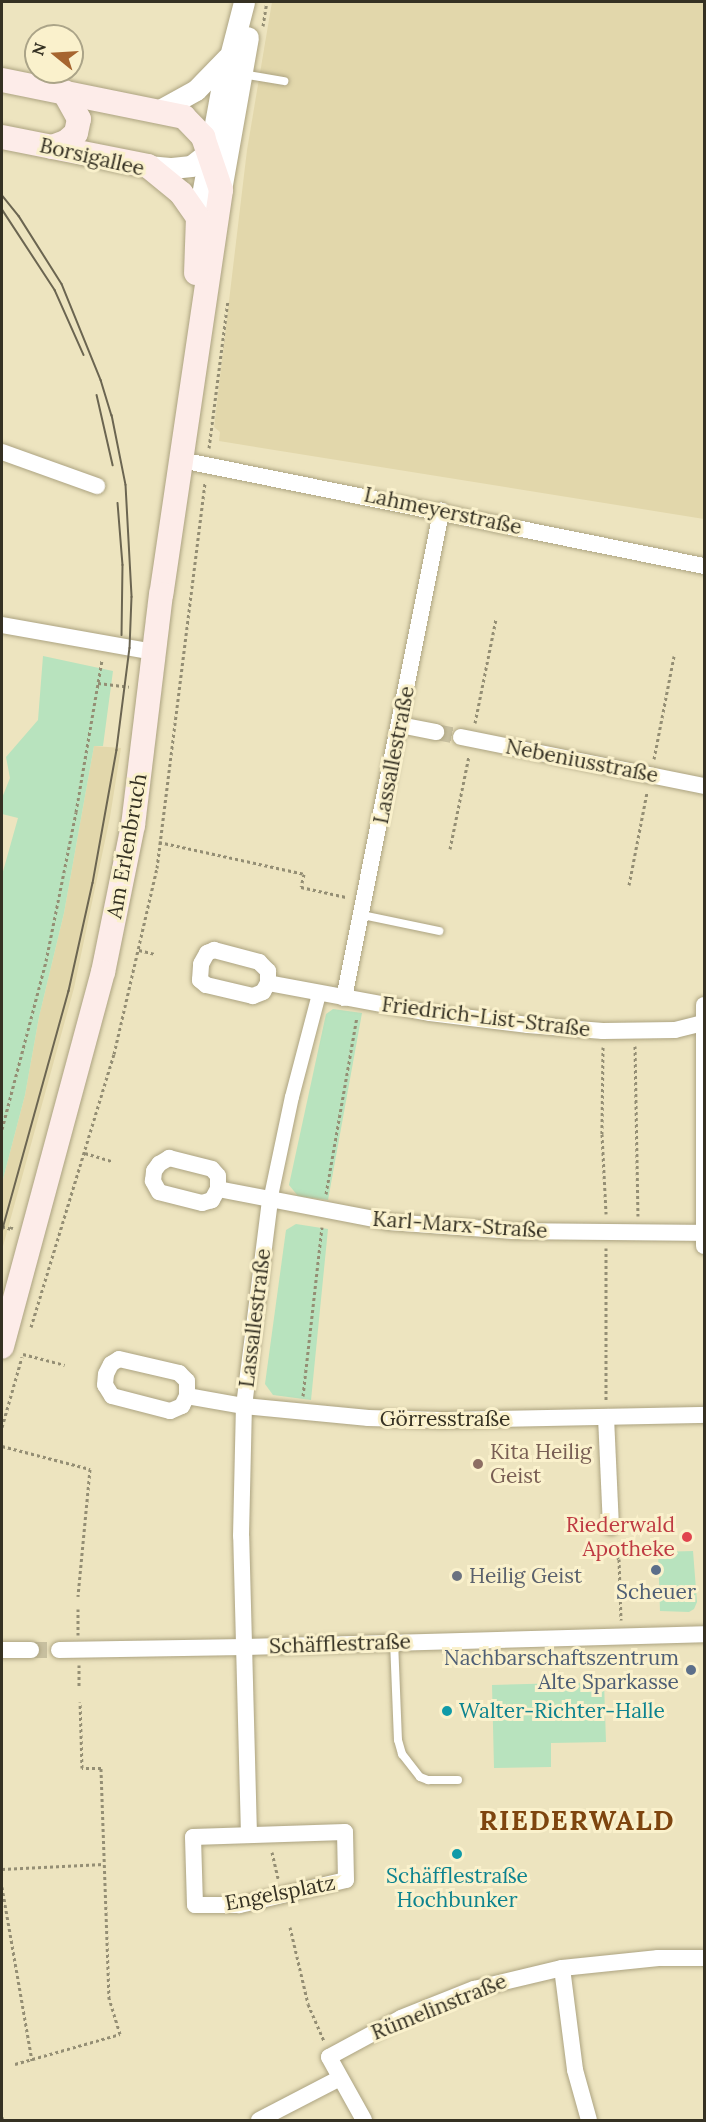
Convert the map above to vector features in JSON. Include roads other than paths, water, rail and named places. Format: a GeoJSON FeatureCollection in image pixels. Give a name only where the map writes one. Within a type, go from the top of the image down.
{"type":"FeatureCollection","features":[{"type":"Feature","properties":{"kind":"main road"},"geometry":{"type":"LineString","coordinates":[[2,80],[160,111],[189,121],[198,130],[221,190]]}},
{"type":"Feature","properties":{"kind":"main road"},"geometry":{"type":"LineString","coordinates":[[52,147],[66,142],[76,133],[79,119],[64,92]]}},
{"type":"Feature","properties":{"kind":"main road","name":"Borsigallee"},"geometry":{"type":"LineString","coordinates":[[2,137],[148,166],[181,193],[198,217]]}},
{"type":"Feature","properties":{"kind":"main road","name":"Am Erlenbruch"},"geometry":{"type":"LineString","coordinates":[[12,1350],[103,972],[133,825],[154,652],[221,190]]}},
{"type":"Feature","properties":{"kind":"main road","name":"Am Erlenbruch"},"geometry":{"type":"LineString","coordinates":[[198,217],[196,285],[199,335]]}},
{"type":"Feature","properties":{"kind":"street"},"geometry":{"type":"LineString","coordinates":[[198,217],[208,153],[244,2]]}},
{"type":"Feature","properties":{"kind":"street"},"geometry":{"type":"LineString","coordinates":[[221,190],[253,2]]}},
{"type":"Feature","properties":{"kind":"street"},"geometry":{"type":"LineString","coordinates":[[160,111],[196,90],[232,53]]}},
{"type":"Feature","properties":{"kind":"street"},"geometry":{"type":"LineString","coordinates":[[148,166],[191,166],[208,153],[232,126]]}},
{"type":"Feature","properties":{"kind":"street"},"geometry":{"type":"LineString","coordinates":[[2,452],[97,486]]}},
{"type":"Feature","properties":{"kind":"street","name":"Lahmeyerstraße"},"geometry":{"type":"LineString","coordinates":[[181,460],[705,566]]}},
{"type":"Feature","properties":{"kind":"street","name":"Lassallestraße"},"geometry":{"type":"LineString","coordinates":[[344,998],[441,511]]}},
{"type":"Feature","properties":{"kind":"street"},"geometry":{"type":"LineString","coordinates":[[2,625],[154,652]]}},
{"type":"Feature","properties":{"kind":"street"},"geometry":{"type":"LineString","coordinates":[[400,725],[436,732]]}},
{"type":"Feature","properties":{"kind":"street","name":"Nebeniusstraße"},"geometry":{"type":"LineString","coordinates":[[460,737],[705,786]]}},
{"type":"Feature","properties":{"kind":"street","name":"Friedrich-List-Straße"},"geometry":{"type":"LineString","coordinates":[[268,983],[430,1013],[603,1031],[675,1030],[704,1024]]}},
{"type":"Feature","properties":{"kind":"street","name":"Lassallestraße"},"geometry":{"type":"LineString","coordinates":[[245,1647],[241,1536],[244,1407],[270,1201],[292,1096],[319,994]]}},
{"type":"Feature","properties":{"kind":"street"},"geometry":{"type":"LineString","coordinates":[[705,1005],[705,1246]]}},
{"type":"Feature","properties":{"kind":"street","name":"Karl-Marx-Straße"},"geometry":{"type":"LineString","coordinates":[[218,1189],[270,1201],[389,1222],[514,1231],[704,1233]]}},
{"type":"Feature","properties":{"kind":"street"},"geometry":{"type":"LineString","coordinates":[[119,1359],[179,1374],[187,1381],[187,1396],[182,1406],[170,1411],[112,1396],[105,1385],[106,1374],[111,1364],[119,1359]]}},
{"type":"Feature","properties":{"kind":"street","name":"Görresstraße"},"geometry":{"type":"LineString","coordinates":[[187,1396],[244,1407],[368,1419],[705,1415]]}},
{"type":"Feature","properties":{"kind":"street"},"geometry":{"type":"LineString","coordinates":[[606,1417],[611,1527]]}},
{"type":"Feature","properties":{"kind":"street","name":"Schäfflestraße"},"geometry":{"type":"LineString","coordinates":[[59,1650],[705,1634]]}},
{"type":"Feature","properties":{"kind":"street"},"geometry":{"type":"LineString","coordinates":[[245,1647],[249,1835]]}},
{"type":"Feature","properties":{"kind":"street"},"geometry":{"type":"LineString","coordinates":[[2,1650],[31,1650]]}},
{"type":"Feature","properties":{"kind":"street","name":"Engelsplatz"},"geometry":{"type":"LineString","coordinates":[[345,1832],[346,1880],[239,1905],[195,1905],[193,1837],[249,1835],[345,1832]]}},
{"type":"Feature","properties":{"kind":"street","name":"Rümelinstraße"},"geometry":{"type":"LineString","coordinates":[[340,2079],[329,2057],[401,2018],[474,1989],[562,1968],[658,1958],[705,1959]]}},
{"type":"Feature","properties":{"kind":"street"},"geometry":{"type":"LineString","coordinates":[[562,1968],[575,2070],[589,2121]]}},
{"type":"Feature","properties":{"kind":"street"},"geometry":{"type":"LineString","coordinates":[[259,2121],[340,2079],[364,2121]]}},
{"type":"Feature","properties":{"kind":"lane"},"geometry":{"type":"LineString","coordinates":[[242,74],[284,81]]}},
{"type":"Feature","properties":{"kind":"lane"},"geometry":{"type":"LineString","coordinates":[[363,908],[439,931]]}},
{"type":"Feature","properties":{"kind":"lane"},"geometry":{"type":"LineString","coordinates":[[394,1641],[398,1740],[402,1754],[420,1777],[428,1780],[458,1780]]}},
{"type":"Feature","properties":{"kind":"tunnel"},"geometry":{"type":"LineString","coordinates":[[436,732],[461,737]]}},
{"type":"Feature","properties":{"kind":"tunnel"},"geometry":{"type":"LineString","coordinates":[[31,1650],[59,1650]]}},
{"type":"Feature","properties":{"kind":"tram line"},"geometry":{"type":"LineString","coordinates":[[2,195],[19,216],[62,284],[101,380],[112,415],[126,485],[132,597],[130,648],[117,750],[93,883],[69,991],[2,1233]]}},
{"type":"Feature","properties":{"kind":"tram line"},"geometry":{"type":"LineString","coordinates":[[2,209],[55,290],[84,355]]}},
{"type":"Feature","properties":{"kind":"tram line"},"geometry":{"type":"LineString","coordinates":[[97,395],[113,465]]}},
{"type":"Feature","properties":{"kind":"tram line"},"geometry":{"type":"LineString","coordinates":[[118,503],[123,565],[122,635]]}},
{"type":"Feature","properties":{"kind":"place","name":"Kita Heilig Geist"},"geometry":{"type":"Point","coordinates":[478,1464]}},
{"type":"Feature","properties":{"kind":"place","name":"Riederwald Apotheke"},"geometry":{"type":"Point","coordinates":[687,1537]}},
{"type":"Feature","properties":{"kind":"place","name":"Scheuer"},"geometry":{"type":"Point","coordinates":[656,1570]}},
{"type":"Feature","properties":{"kind":"place","name":"Heilig Geist"},"geometry":{"type":"Point","coordinates":[457,1576]}},
{"type":"Feature","properties":{"kind":"place","name":"Nachbarschaftszentrum Alte Sparkasse"},"geometry":{"type":"Point","coordinates":[691,1670]}},
{"type":"Feature","properties":{"kind":"place","name":"Walter-Richter-Halle"},"geometry":{"type":"Point","coordinates":[447,1711]}},
{"type":"Feature","properties":{"kind":"place","name":"Schäfflestraße Hochbunker"},"geometry":{"type":"Point","coordinates":[457,1854]}},
{"type":"Feature","properties":{"kind":"district","name":"RIEDERWALD"},"geometry":{"type":"Point","coordinates":[577,1821]}}]}
